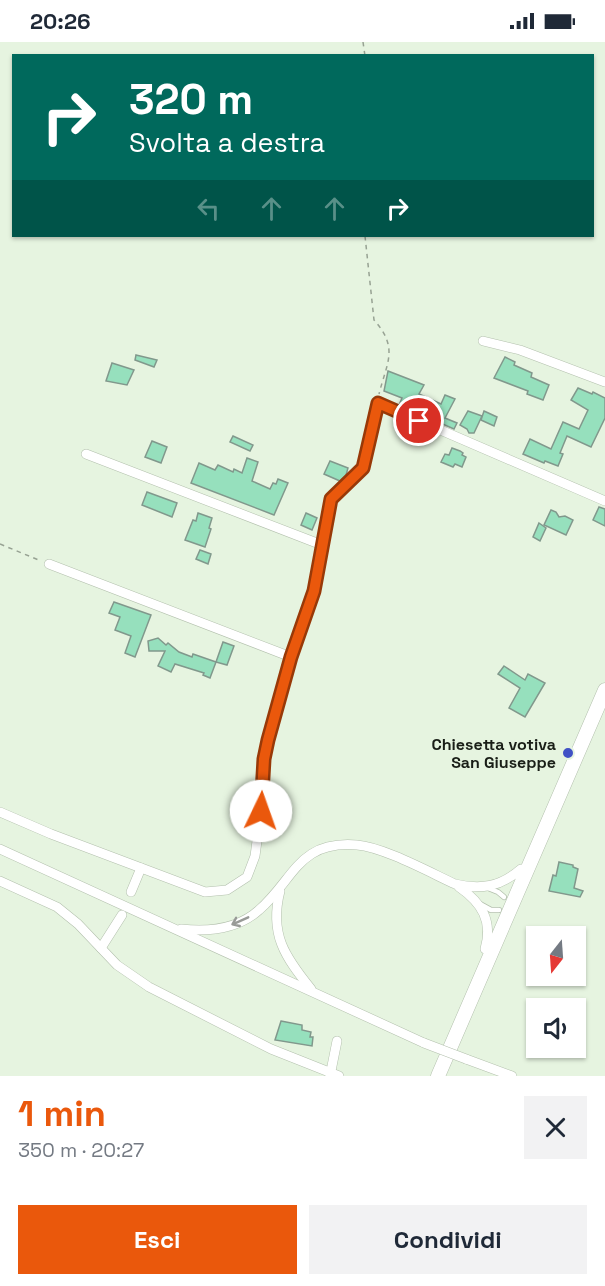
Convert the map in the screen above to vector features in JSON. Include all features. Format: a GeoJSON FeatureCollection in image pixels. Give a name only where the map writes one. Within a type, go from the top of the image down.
{"type":"FeatureCollection","features":[{"type":"Feature","properties":{"kind":"main road"},"geometry":{"type":"LineString","coordinates":[[438,1076],[605,690]]}},
{"type":"Feature","properties":{"kind":"street"},"geometry":{"type":"LineString","coordinates":[[483,341],[520,350],[605,382]]}},
{"type":"Feature","properties":{"kind":"street"},"geometry":{"type":"LineString","coordinates":[[0,812],[51,834],[205,892],[227,890],[247,877],[255,856],[261,811],[264,759],[291,657],[314,591],[331,499],[363,468],[378,403],[605,501]]}},
{"type":"Feature","properties":{"kind":"street"},"geometry":{"type":"LineString","coordinates":[[86,454],[322,545]]}},
{"type":"Feature","properties":{"kind":"street"},"geometry":{"type":"LineString","coordinates":[[49,564],[291,657]]}},
{"type":"Feature","properties":{"kind":"street"},"geometry":{"type":"LineString","coordinates":[[173,928],[207,930],[241,922],[272,898],[292,869],[305,858],[324,848],[339,844],[358,845],[376,849],[455,884],[476,901],[489,928],[485,949]]}},
{"type":"Feature","properties":{"kind":"street"},"geometry":{"type":"LineString","coordinates":[[0,849],[424,1043],[512,1076]]}},
{"type":"Feature","properties":{"kind":"street"},"geometry":{"type":"LineString","coordinates":[[131,892],[141,868]]}},
{"type":"Feature","properties":{"kind":"street"},"geometry":{"type":"LineString","coordinates":[[455,884],[478,887],[501,883],[521,869]]}},
{"type":"Feature","properties":{"kind":"street"},"geometry":{"type":"LineString","coordinates":[[0,880],[57,907],[78,924],[117,965],[149,987],[272,1049],[333,1075],[337,1041]]}},
{"type":"Feature","properties":{"kind":"street"},"geometry":{"type":"LineString","coordinates":[[283,882],[276,917],[278,935],[288,959],[313,992]]}},
{"type":"Feature","properties":{"kind":"street"},"geometry":{"type":"LineString","coordinates":[[101,948],[122,915]]}},
{"type":"Feature","properties":{"kind":"lane"},"geometry":{"type":"LineString","coordinates":[[478,887],[498,892],[504,897]]}},
{"type":"Feature","properties":{"kind":"lane"},"geometry":{"type":"LineString","coordinates":[[476,901],[484,907],[500,910]]}},
{"type":"Feature","properties":{"kind":"path"},"geometry":{"type":"LineString","coordinates":[[365,237],[374,320],[390,345],[378,403]]}},
{"type":"Feature","properties":{"kind":"path"},"geometry":{"type":"LineString","coordinates":[[0,544],[49,564]]}},
{"type":"Feature","properties":{"kind":"building"},"geometry":{"type":"Polygon","coordinates":[[[136,355],[157,360],[154,367],[135,360],[136,355]]]}},
{"type":"Feature","properties":{"kind":"building"},"geometry":{"type":"Polygon","coordinates":[[[505,357],[515,362],[514,365],[532,373],[531,377],[549,385],[543,400],[527,394],[528,391],[494,378],[505,357]]]}},
{"type":"Feature","properties":{"kind":"building"},"geometry":{"type":"Polygon","coordinates":[[[112,363],[134,370],[127,385],[106,381],[112,363]]]}},
{"type":"Feature","properties":{"kind":"building"},"geometry":{"type":"Polygon","coordinates":[[[388,371],[424,385],[419,394],[441,404],[445,395],[455,399],[445,418],[457,423],[454,429],[399,405],[402,398],[384,391],[388,371]]]}},
{"type":"Feature","properties":{"kind":"building"},"geometry":{"type":"Polygon","coordinates":[[[578,388],[605,398],[605,418],[591,447],[567,436],[560,453],[563,454],[558,466],[523,454],[530,439],[551,449],[563,422],[579,429],[588,410],[571,400],[578,388]]]}},
{"type":"Feature","properties":{"kind":"building"},"geometry":{"type":"Polygon","coordinates":[[[468,411],[482,416],[474,433],[469,433],[460,425],[468,411]]]}},
{"type":"Feature","properties":{"kind":"building"},"geometry":{"type":"Polygon","coordinates":[[[484,411],[497,417],[494,426],[481,420],[484,411]]]}},
{"type":"Feature","properties":{"kind":"building"},"geometry":{"type":"Polygon","coordinates":[[[233,436],[253,445],[250,451],[230,442],[233,436]]]}},
{"type":"Feature","properties":{"kind":"building"},"geometry":{"type":"Polygon","coordinates":[[[152,441],[167,447],[161,463],[145,457],[152,441]]]}},
{"type":"Feature","properties":{"kind":"building"},"geometry":{"type":"Polygon","coordinates":[[[452,448],[460,451],[466,457],[462,467],[455,464],[453,467],[441,462],[445,454],[449,455],[452,448]]]}},
{"type":"Feature","properties":{"kind":"building"},"geometry":{"type":"Polygon","coordinates":[[[247,458],[258,462],[252,481],[270,489],[278,479],[288,483],[274,515],[191,483],[199,463],[215,470],[218,465],[233,472],[234,469],[242,473],[247,458]]]}},
{"type":"Feature","properties":{"kind":"building"},"geometry":{"type":"Polygon","coordinates":[[[330,461],[348,468],[346,475],[340,481],[324,474],[330,461]]]}},
{"type":"Feature","properties":{"kind":"building"},"geometry":{"type":"Polygon","coordinates":[[[147,492],[177,503],[172,517],[142,505],[147,492]]]}},
{"type":"Feature","properties":{"kind":"building"},"geometry":{"type":"Polygon","coordinates":[[[599,507],[605,509],[605,526],[593,520],[599,507]]]}},
{"type":"Feature","properties":{"kind":"building"},"geometry":{"type":"Polygon","coordinates":[[[551,510],[559,517],[565,516],[573,520],[566,535],[544,525],[551,510]]]}},
{"type":"Feature","properties":{"kind":"building"},"geometry":{"type":"Polygon","coordinates":[[[198,513],[212,518],[205,547],[185,540],[198,513]]]}},
{"type":"Feature","properties":{"kind":"building"},"geometry":{"type":"Polygon","coordinates":[[[306,513],[317,518],[312,530],[301,525],[306,513]]]}},
{"type":"Feature","properties":{"kind":"building"},"geometry":{"type":"Polygon","coordinates":[[[539,523],[546,528],[540,541],[533,537],[539,523]]]}},
{"type":"Feature","properties":{"kind":"building"},"geometry":{"type":"Polygon","coordinates":[[[200,550],[211,554],[208,564],[196,559],[200,550]]]}},
{"type":"Feature","properties":{"kind":"building"},"geometry":{"type":"Polygon","coordinates":[[[114,602],[151,615],[135,657],[125,653],[131,636],[115,630],[120,617],[109,613],[114,602]]]}},
{"type":"Feature","properties":{"kind":"building"},"geometry":{"type":"Polygon","coordinates":[[[158,638],[179,652],[216,662],[210,678],[203,675],[204,673],[175,664],[171,672],[158,666],[165,651],[149,651],[148,641],[158,638]]]}},
{"type":"Feature","properties":{"kind":"building"},"geometry":{"type":"Polygon","coordinates":[[[223,642],[234,646],[227,665],[216,662],[223,642]]]}},
{"type":"Feature","properties":{"kind":"building"},"geometry":{"type":"Polygon","coordinates":[[[504,666],[525,680],[528,674],[545,683],[525,717],[509,708],[520,688],[498,674],[504,666]]]}},
{"type":"Feature","properties":{"kind":"building"},"geometry":{"type":"Polygon","coordinates":[[[559,862],[573,865],[578,869],[574,888],[583,891],[580,897],[549,891],[559,862]]]}},
{"type":"Feature","properties":{"kind":"building"},"geometry":{"type":"Polygon","coordinates":[[[281,1021],[302,1025],[302,1030],[311,1032],[312,1046],[275,1040],[281,1021]]]}},
{"type":"Feature","properties":{"kind":"place","name":"Chiesetta votiva San Giuseppe"},"geometry":{"type":"Point","coordinates":[568,753]}},
{"type":"Feature","properties":{"kind":"route"},"geometry":{"type":"LineString","coordinates":[[261,811],[264,759],[272,722],[314,591],[331,499],[363,468],[378,403],[419,421]]}}]}
